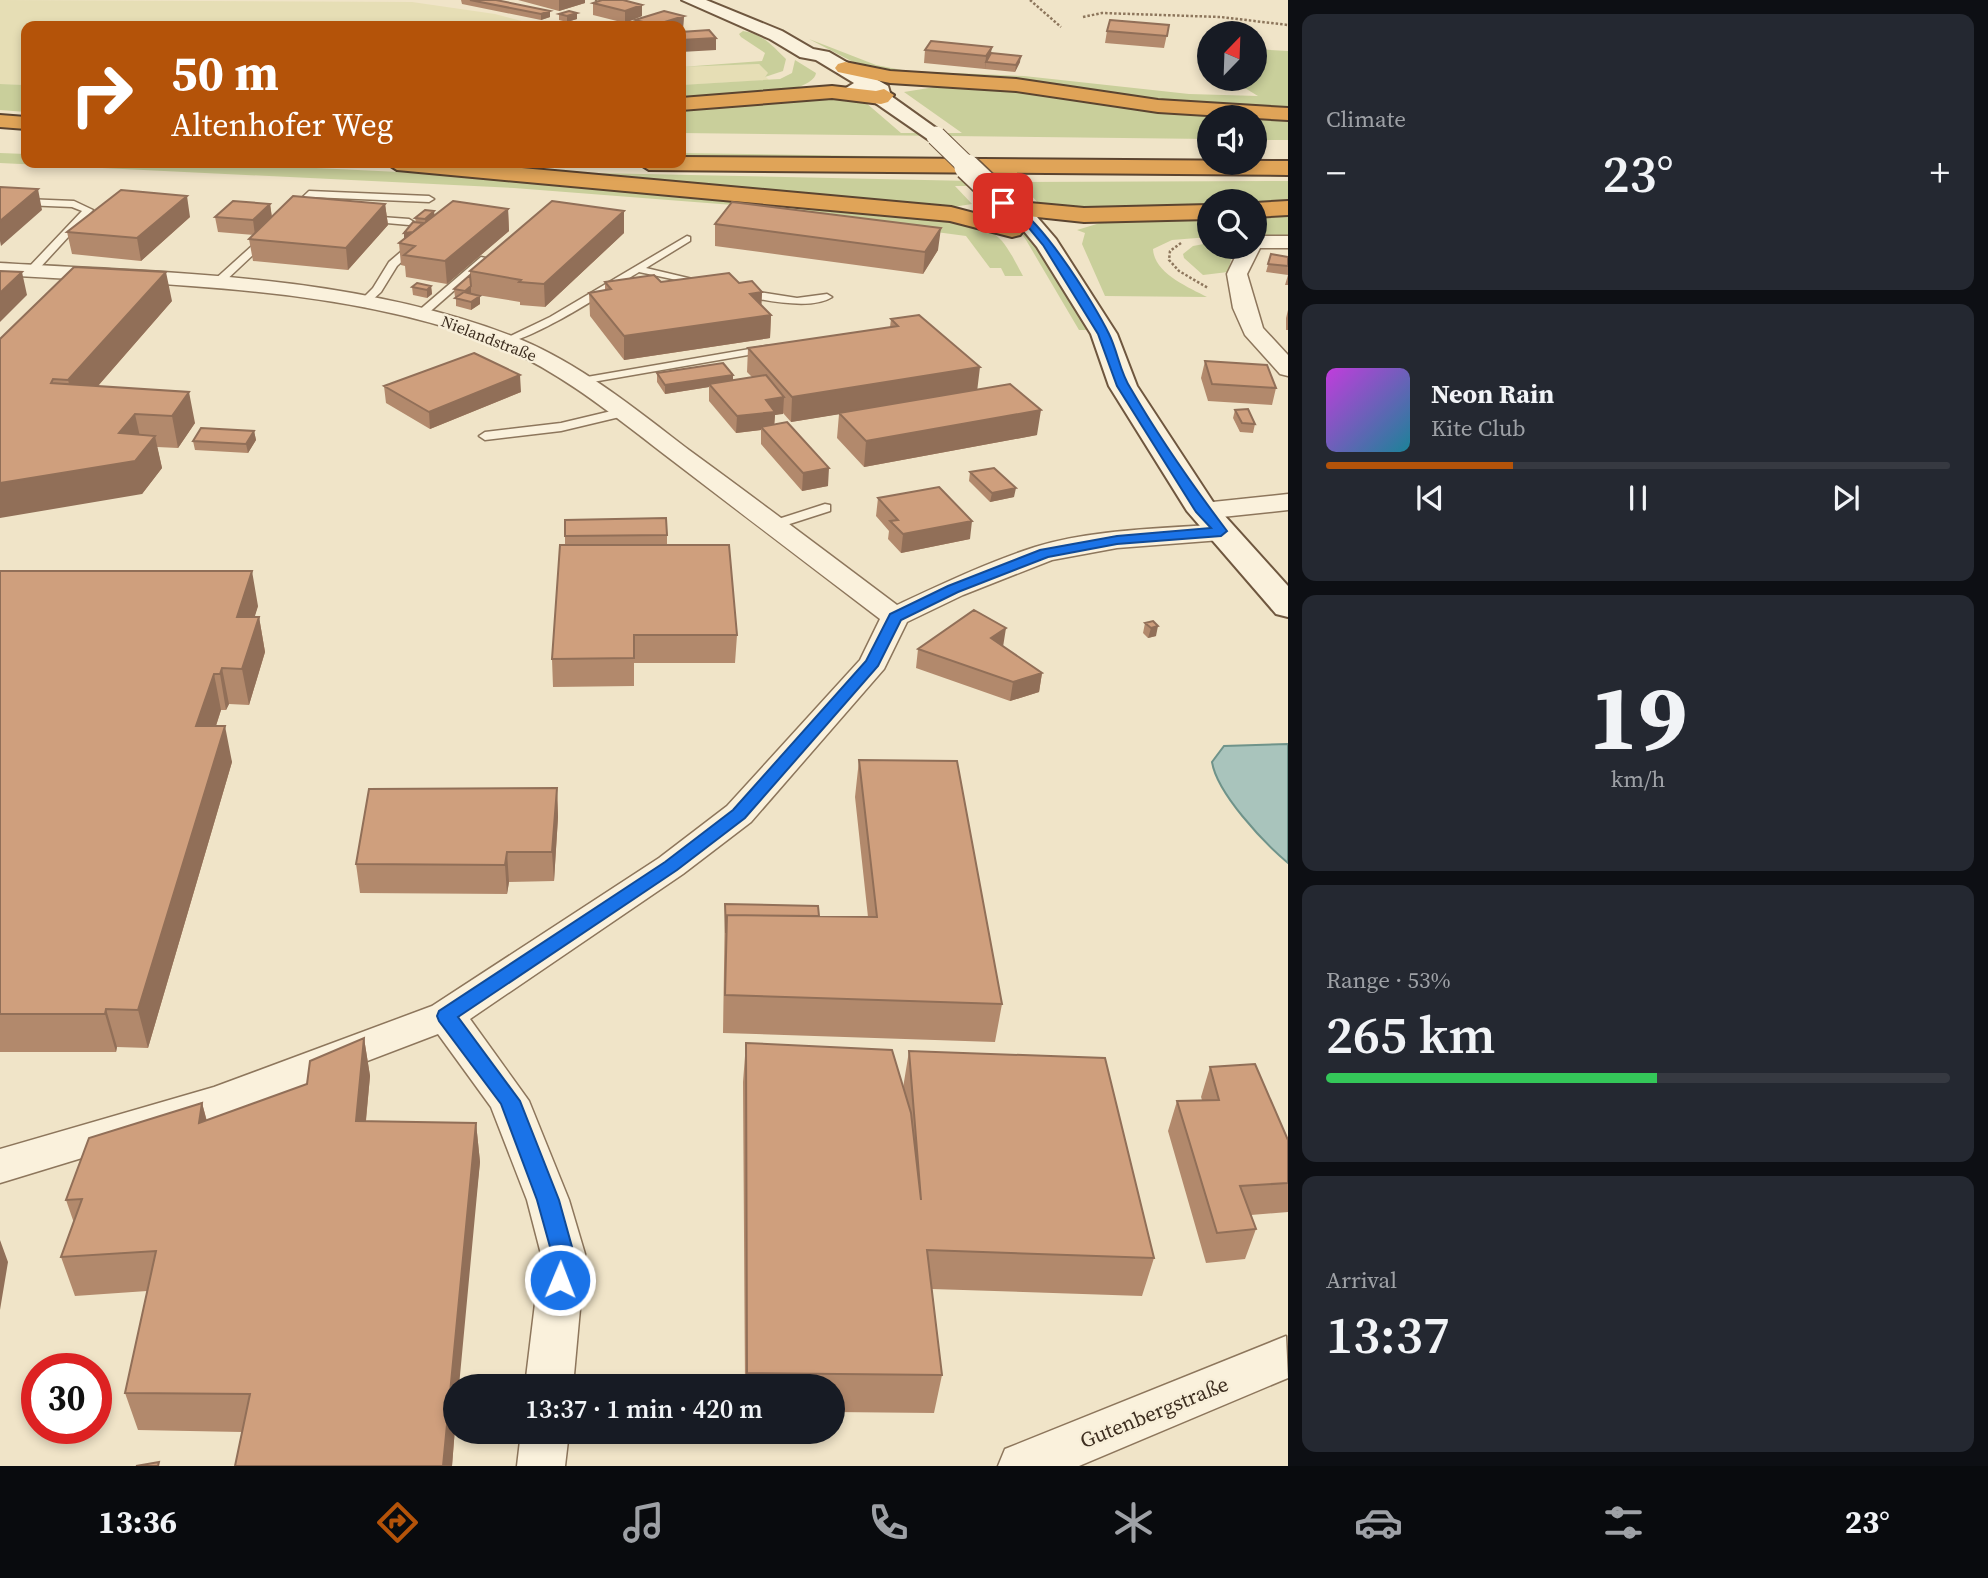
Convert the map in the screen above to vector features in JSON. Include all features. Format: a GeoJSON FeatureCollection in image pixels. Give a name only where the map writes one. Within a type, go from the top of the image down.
{"type":"FeatureCollection","features":[{"type":"Feature","properties":{"kind":"highway"},"geometry":{"type":"LineString","coordinates":[[790,95],[816,88],[838,70],[890,77],[990,83],[1192,110],[1288,114]]}},
{"type":"Feature","properties":{"kind":"highway"},"geometry":{"type":"LineString","coordinates":[[686,104],[832,92],[881,97],[896,88],[918,85],[1031,89]]}},
{"type":"Feature","properties":{"kind":"highway"},"geometry":{"type":"LineString","coordinates":[[0,121],[21,123]]}},
{"type":"Feature","properties":{"kind":"highway"},"geometry":{"type":"LineString","coordinates":[[0,140],[21,141]]}},
{"type":"Feature","properties":{"kind":"highway"},"geometry":{"type":"LineString","coordinates":[[686,145],[1197,151]]}},
{"type":"Feature","properties":{"kind":"highway"},"geometry":{"type":"LineString","coordinates":[[1267,150],[1288,150]]}},
{"type":"Feature","properties":{"kind":"highway"},"geometry":{"type":"LineString","coordinates":[[686,163],[1288,168]]}},
{"type":"Feature","properties":{"kind":"highway"},"geometry":{"type":"LineString","coordinates":[[451,168],[951,214],[1003,207],[1050,215],[1098,217],[1197,213]]}},
{"type":"Feature","properties":{"kind":"highway"},"geometry":{"type":"LineString","coordinates":[[1267,209],[1288,208]]}},
{"type":"Feature","properties":{"kind":"highway"},"geometry":{"type":"LineString","coordinates":[[1047,244],[1063,228],[1098,217]]}},
{"type":"Feature","properties":{"kind":"main road"},"geometry":{"type":"LineString","coordinates":[[691,0],[776,35],[807,53],[809,58],[838,70],[861,91],[881,97],[932,132],[1003,207],[1088,358],[1123,386]]}},
{"type":"Feature","properties":{"kind":"main road"},"geometry":{"type":"LineString","coordinates":[[1003,207],[1023,215],[1047,244],[1104,334],[1123,386],[1212,522],[1288,607]]}},
{"type":"Feature","properties":{"kind":"street"},"geometry":{"type":"LineString","coordinates":[[1267,242],[1288,242]]}},
{"type":"Feature","properties":{"kind":"street"},"geometry":{"type":"LineString","coordinates":[[1244,259],[1237,274],[1253,330],[1288,369]]}},
{"type":"Feature","properties":{"kind":"street","name":"Nielandstraße"},"geometry":{"type":"LineString","coordinates":[[0,269],[217,283],[365,301],[421,314],[506,341],[581,381],[895,617]]}},
{"type":"Feature","properties":{"kind":"street"},"geometry":{"type":"LineString","coordinates":[[0,1166],[222,1100],[446,1016],[671,866],[739,814],[873,663],[895,617],[953,589],[1045,553],[1212,522],[1288,502]]}},
{"type":"Feature","properties":{"kind":"street"},"geometry":{"type":"LineString","coordinates":[[446,1016],[509,1101],[548,1200],[563,1254],[550,1374]]}},
{"type":"Feature","properties":{"kind":"street","name":"Gutenbergstraße"},"geometry":{"type":"LineString","coordinates":[[1021,1466],[1286,1357]]}},
{"type":"Feature","properties":{"kind":"street"},"geometry":{"type":"LineString","coordinates":[[541,1466],[544,1444]]}},
{"type":"Feature","properties":{"kind":"lane"},"geometry":{"type":"LineString","coordinates":[[217,283],[309,194],[429,199]]}},
{"type":"Feature","properties":{"kind":"lane"},"geometry":{"type":"LineString","coordinates":[[0,201],[74,204],[88,210],[32,270]]}},
{"type":"Feature","properties":{"kind":"lane"},"geometry":{"type":"LineString","coordinates":[[284,220],[305,214]]}},
{"type":"Feature","properties":{"kind":"lane"},"geometry":{"type":"LineString","coordinates":[[357,218],[410,222]]}},
{"type":"Feature","properties":{"kind":"lane"},"geometry":{"type":"LineString","coordinates":[[365,301],[377,290],[393,264],[428,233]]}},
{"type":"Feature","properties":{"kind":"lane"},"geometry":{"type":"LineString","coordinates":[[506,341],[554,319],[687,239]]}},
{"type":"Feature","properties":{"kind":"lane"},"geometry":{"type":"LineString","coordinates":[[421,314],[493,252]]}},
{"type":"Feature","properties":{"kind":"lane"},"geometry":{"type":"LineString","coordinates":[[639,268],[719,288]]}},
{"type":"Feature","properties":{"kind":"lane"},"geometry":{"type":"LineString","coordinates":[[732,290],[797,301],[827,297]]}},
{"type":"Feature","properties":{"kind":"lane"},"geometry":{"type":"LineString","coordinates":[[581,381],[780,347]]}},
{"type":"Feature","properties":{"kind":"lane"},"geometry":{"type":"LineString","coordinates":[[485,436],[561,427],[624,412]]}},
{"type":"Feature","properties":{"kind":"lane"},"geometry":{"type":"LineString","coordinates":[[774,525],[825,508]]}},
{"type":"Feature","properties":{"kind":"path"},"geometry":{"type":"LineString","coordinates":[[1030,0],[1061,27]]}},
{"type":"Feature","properties":{"kind":"path"},"geometry":{"type":"LineString","coordinates":[[1083,16],[1102,13],[1221,17],[1288,25]]}},
{"type":"Feature","properties":{"kind":"path"},"geometry":{"type":"LineString","coordinates":[[1184,242],[1170,251],[1169,260],[1179,271],[1199,285],[1242,299]]}},
{"type":"Feature","properties":{"kind":"shaded area"},"geometry":{"type":"Polygon","coordinates":[[[0,0],[412,2],[495,14],[522,21],[21,21],[21,85],[0,84],[0,0]]]}},
{"type":"Feature","properties":{"kind":"shaded area"},"geometry":{"type":"Polygon","coordinates":[[[759,64],[769,74],[765,76],[769,80],[686,85],[686,67],[759,64]]]}},
{"type":"Feature","properties":{"kind":"green space"},"geometry":{"type":"Polygon","coordinates":[[[743,31],[750,33],[773,46],[786,59],[783,71],[765,77],[768,73],[759,64],[686,67],[762,61],[765,53],[739,34],[743,31]]]}},
{"type":"Feature","properties":{"kind":"green space"},"geometry":{"type":"Polygon","coordinates":[[[809,39],[876,65],[907,71],[1024,76],[1189,94],[1258,96],[1250,91],[1267,91],[1267,50],[1288,51],[1288,110],[1267,109],[1267,105],[1197,106],[888,75],[857,64],[809,39]]]}},
{"type":"Feature","properties":{"kind":"green space"},"geometry":{"type":"Polygon","coordinates":[[[795,60],[816,73],[810,81],[797,88],[756,96],[686,101],[686,85],[780,79],[792,73],[795,60]]]}},
{"type":"Feature","properties":{"kind":"green space"},"geometry":{"type":"Polygon","coordinates":[[[0,84],[21,85],[21,112],[0,110],[0,84]]]}},
{"type":"Feature","properties":{"kind":"green space"},"geometry":{"type":"Polygon","coordinates":[[[935,87],[973,88],[1197,114],[1197,139],[686,133],[686,108],[818,96],[865,102],[901,133],[962,133],[904,92],[935,87]]]}},
{"type":"Feature","properties":{"kind":"green space"},"geometry":{"type":"Polygon","coordinates":[[[1267,119],[1288,120],[1288,140],[1267,140],[1267,119]]]}},
{"type":"Feature","properties":{"kind":"green space"},"geometry":{"type":"Polygon","coordinates":[[[0,153],[21,154],[21,164],[0,163],[0,153]]]}},
{"type":"Feature","properties":{"kind":"green space"},"geometry":{"type":"Polygon","coordinates":[[[686,153],[930,157],[932,159],[686,156],[686,153]]]}},
{"type":"Feature","properties":{"kind":"green space"},"geometry":{"type":"Polygon","coordinates":[[[103,168],[316,168],[482,176],[950,222],[979,227],[996,236],[1009,250],[1023,276],[1005,276],[1001,268],[990,268],[966,236],[733,205],[514,188],[103,168]]]}},
{"type":"Feature","properties":{"kind":"green space"},"geometry":{"type":"Polygon","coordinates":[[[594,173],[1018,182],[1288,181],[1288,202],[1267,202],[1267,189],[1197,189],[1197,206],[1115,209],[1048,206],[1038,203],[1023,186],[955,186],[972,204],[953,207],[594,173]]]}},
{"type":"Feature","properties":{"kind":"green space"},"geometry":{"type":"Polygon","coordinates":[[[1288,213],[1288,238],[1267,237],[1267,214],[1288,213]]]}},
{"type":"Feature","properties":{"kind":"green space"},"geometry":{"type":"Polygon","coordinates":[[[1012,214],[1035,241],[1091,330],[1079,330],[1026,240],[1008,215],[1012,214]]]}},
{"type":"Feature","properties":{"kind":"green space"},"geometry":{"type":"Polygon","coordinates":[[[1197,216],[1197,238],[1172,240],[1153,249],[1155,258],[1166,272],[1207,297],[1105,296],[1082,244],[1085,233],[1077,230],[1110,220],[1197,216]]]}},
{"type":"Feature","properties":{"kind":"green space"},"geometry":{"type":"Polygon","coordinates":[[[1197,245],[1197,259],[1231,259],[1228,272],[1203,275],[1184,258],[1183,254],[1197,245]]]}},
{"type":"Feature","properties":{"kind":"water"},"geometry":{"type":"Polygon","coordinates":[[[1288,744],[1288,863],[1254,830],[1232,802],[1222,788],[1212,762],[1224,746],[1288,744]]]}},
{"type":"Feature","properties":{"kind":"building"},"geometry":{"type":"Polygon","coordinates":[[[470,0],[496,0],[550,11],[541,14],[470,0]]]}},
{"type":"Feature","properties":{"kind":"building"},"geometry":{"type":"Polygon","coordinates":[[[623,0],[642,5],[625,11],[593,3],[623,0]]]}},
{"type":"Feature","properties":{"kind":"building"},"geometry":{"type":"Polygon","coordinates":[[[569,11],[577,13],[567,16],[559,14],[569,11]]]}},
{"type":"Feature","properties":{"kind":"building"},"geometry":{"type":"Polygon","coordinates":[[[664,11],[684,16],[668,21],[635,20],[664,11]]]}},
{"type":"Feature","properties":{"kind":"building"},"geometry":{"type":"Polygon","coordinates":[[[1110,20],[1169,25],[1167,36],[1107,31],[1110,20]]]}},
{"type":"Feature","properties":{"kind":"building"},"geometry":{"type":"Polygon","coordinates":[[[709,30],[716,38],[686,40],[686,32],[709,30]]]}},
{"type":"Feature","properties":{"kind":"building"},"geometry":{"type":"Polygon","coordinates":[[[931,41],[992,47],[986,56],[925,50],[931,41]]]}},
{"type":"Feature","properties":{"kind":"building"},"geometry":{"type":"Polygon","coordinates":[[[991,53],[1021,56],[1016,65],[986,62],[991,53]]]}},
{"type":"Feature","properties":{"kind":"building"},"geometry":{"type":"Polygon","coordinates":[[[0,187],[38,189],[0,221],[0,187]]]}},
{"type":"Feature","properties":{"kind":"building"},"geometry":{"type":"Polygon","coordinates":[[[121,190],[187,196],[137,238],[67,232],[121,190]]]}},
{"type":"Feature","properties":{"kind":"building"},"geometry":{"type":"Polygon","coordinates":[[[293,196],[385,204],[346,248],[249,239],[293,196]]]}},
{"type":"Feature","properties":{"kind":"building"},"geometry":{"type":"Polygon","coordinates":[[[233,201],[270,204],[253,220],[215,217],[233,201]]]}},
{"type":"Feature","properties":{"kind":"building"},"geometry":{"type":"Polygon","coordinates":[[[453,201],[508,209],[445,261],[404,255],[415,246],[399,243],[453,201]]]}},
{"type":"Feature","properties":{"kind":"building"},"geometry":{"type":"Polygon","coordinates":[[[552,201],[624,211],[544,284],[519,282],[521,280],[470,271],[552,201]]]}},
{"type":"Feature","properties":{"kind":"building"},"geometry":{"type":"Polygon","coordinates":[[[732,202],[941,228],[925,252],[715,224],[732,202]]]}},
{"type":"Feature","properties":{"kind":"building"},"geometry":{"type":"Polygon","coordinates":[[[425,210],[434,211],[425,219],[415,218],[425,210]]]}},
{"type":"Feature","properties":{"kind":"building"},"geometry":{"type":"Polygon","coordinates":[[[413,222],[423,223],[413,232],[404,233],[413,222]]]}},
{"type":"Feature","properties":{"kind":"building"},"geometry":{"type":"Polygon","coordinates":[[[1271,254],[1288,257],[1288,266],[1268,264],[1271,254]]]}},
{"type":"Feature","properties":{"kind":"building"},"geometry":{"type":"Polygon","coordinates":[[[74,267],[166,272],[68,380],[53,379],[51,383],[189,392],[172,416],[135,414],[119,433],[155,436],[135,461],[0,483],[0,339],[74,267]]]}},
{"type":"Feature","properties":{"kind":"building"},"geometry":{"type":"Polygon","coordinates":[[[0,271],[22,272],[0,293],[0,271]]]}},
{"type":"Feature","properties":{"kind":"building"},"geometry":{"type":"Polygon","coordinates":[[[729,273],[739,283],[752,281],[762,292],[750,294],[771,315],[624,336],[589,293],[611,289],[605,282],[654,275],[661,282],[729,273]]]}},
{"type":"Feature","properties":{"kind":"building"},"geometry":{"type":"Polygon","coordinates":[[[470,275],[471,286],[465,291],[454,289],[470,275]]]}},
{"type":"Feature","properties":{"kind":"building"},"geometry":{"type":"Polygon","coordinates":[[[417,283],[431,286],[427,290],[412,287],[417,283]]]}},
{"type":"Feature","properties":{"kind":"building"},"geometry":{"type":"Polygon","coordinates":[[[464,292],[480,296],[471,302],[455,298],[464,292]]]}},
{"type":"Feature","properties":{"kind":"building"},"geometry":{"type":"Polygon","coordinates":[[[919,315],[980,367],[792,397],[748,348],[898,326],[891,319],[919,315]]]}},
{"type":"Feature","properties":{"kind":"building"},"geometry":{"type":"Polygon","coordinates":[[[474,353],[520,375],[429,412],[384,386],[474,353]]]}},
{"type":"Feature","properties":{"kind":"building"},"geometry":{"type":"Polygon","coordinates":[[[1205,361],[1267,365],[1276,388],[1212,384],[1205,361]]]}},
{"type":"Feature","properties":{"kind":"building"},"geometry":{"type":"Polygon","coordinates":[[[723,363],[733,375],[665,385],[657,373],[723,363]]]}},
{"type":"Feature","properties":{"kind":"building"},"geometry":{"type":"Polygon","coordinates":[[[766,375],[784,397],[766,400],[775,412],[737,416],[709,384],[766,375]]]}},
{"type":"Feature","properties":{"kind":"building"},"geometry":{"type":"Polygon","coordinates":[[[1010,384],[1041,410],[866,441],[839,413],[1010,384]]]}},
{"type":"Feature","properties":{"kind":"building"},"geometry":{"type":"Polygon","coordinates":[[[1248,409],[1255,424],[1242,423],[1235,410],[1248,409]]]}},
{"type":"Feature","properties":{"kind":"building"},"geometry":{"type":"Polygon","coordinates":[[[787,422],[829,468],[803,473],[761,427],[787,422]]]}},
{"type":"Feature","properties":{"kind":"building"},"geometry":{"type":"Polygon","coordinates":[[[201,428],[254,431],[246,444],[193,441],[201,428]]]}},
{"type":"Feature","properties":{"kind":"building"},"geometry":{"type":"Polygon","coordinates":[[[994,468],[1016,488],[992,493],[970,472],[994,468]]]}},
{"type":"Feature","properties":{"kind":"building"},"geometry":{"type":"Polygon","coordinates":[[[939,487],[972,521],[903,534],[890,521],[898,520],[878,498],[939,487]]]}},
{"type":"Feature","properties":{"kind":"building"},"geometry":{"type":"Polygon","coordinates":[[[666,518],[667,535],[565,536],[565,520],[666,518]]]}},
{"type":"Feature","properties":{"kind":"building"},"geometry":{"type":"Polygon","coordinates":[[[560,545],[729,545],[737,635],[634,635],[634,658],[552,659],[560,545]]]}},
{"type":"Feature","properties":{"kind":"building"},"geometry":{"type":"Polygon","coordinates":[[[0,571],[252,571],[237,617],[259,617],[242,669],[222,668],[220,674],[214,674],[196,726],[225,726],[138,1010],[106,1009],[105,1014],[0,1014],[0,571]]]}},
{"type":"Feature","properties":{"kind":"building"},"geometry":{"type":"Polygon","coordinates":[[[974,610],[1006,628],[991,638],[1042,673],[1013,682],[918,649],[974,610]]]}},
{"type":"Feature","properties":{"kind":"building"},"geometry":{"type":"Polygon","coordinates":[[[1153,621],[1158,626],[1151,628],[1145,623],[1153,621]]]}},
{"type":"Feature","properties":{"kind":"building"},"geometry":{"type":"Polygon","coordinates":[[[859,760],[957,761],[1002,1004],[725,995],[727,915],[877,917],[859,760]]]}},
{"type":"Feature","properties":{"kind":"building"},"geometry":{"type":"Polygon","coordinates":[[[557,788],[552,852],[507,852],[505,865],[356,864],[369,789],[557,788]]]}},
{"type":"Feature","properties":{"kind":"building"},"geometry":{"type":"Polygon","coordinates":[[[725,904],[818,906],[819,916],[727,915],[726,933],[725,904]]]}},
{"type":"Feature","properties":{"kind":"building"},"geometry":{"type":"Polygon","coordinates":[[[364,1038],[356,1121],[476,1123],[452,1374],[443,1374],[443,1444],[445,1444],[443,1466],[235,1466],[250,1394],[125,1393],[156,1251],[61,1257],[82,1199],[66,1200],[89,1138],[202,1103],[199,1123],[307,1084],[310,1061],[364,1038]]]}},
{"type":"Feature","properties":{"kind":"building"},"geometry":{"type":"Polygon","coordinates":[[[746,1043],[892,1050],[911,1113],[921,1200],[909,1051],[1105,1058],[1154,1258],[927,1250],[942,1375],[747,1373],[746,1043]]]}},
{"type":"Feature","properties":{"kind":"building"},"geometry":{"type":"Polygon","coordinates":[[[1255,1064],[1288,1140],[1288,1183],[1240,1186],[1256,1229],[1217,1233],[1177,1101],[1219,1100],[1210,1067],[1255,1064]]]}},
{"type":"Feature","properties":{"kind":"building"},"geometry":{"type":"Polygon","coordinates":[[[159,1462],[158,1466],[136,1466],[159,1462]]]}},
{"type":"Feature","properties":{"kind":"route"},"geometry":{"type":"LineString","coordinates":[[560,1280],[563,1254],[548,1200],[509,1101],[446,1016],[671,866],[739,814],[873,663],[895,617],[953,589],[1045,553],[1117,540],[1221,531],[1203,512],[1123,386],[1104,334],[1047,244],[1023,215],[1003,203]]}}]}
